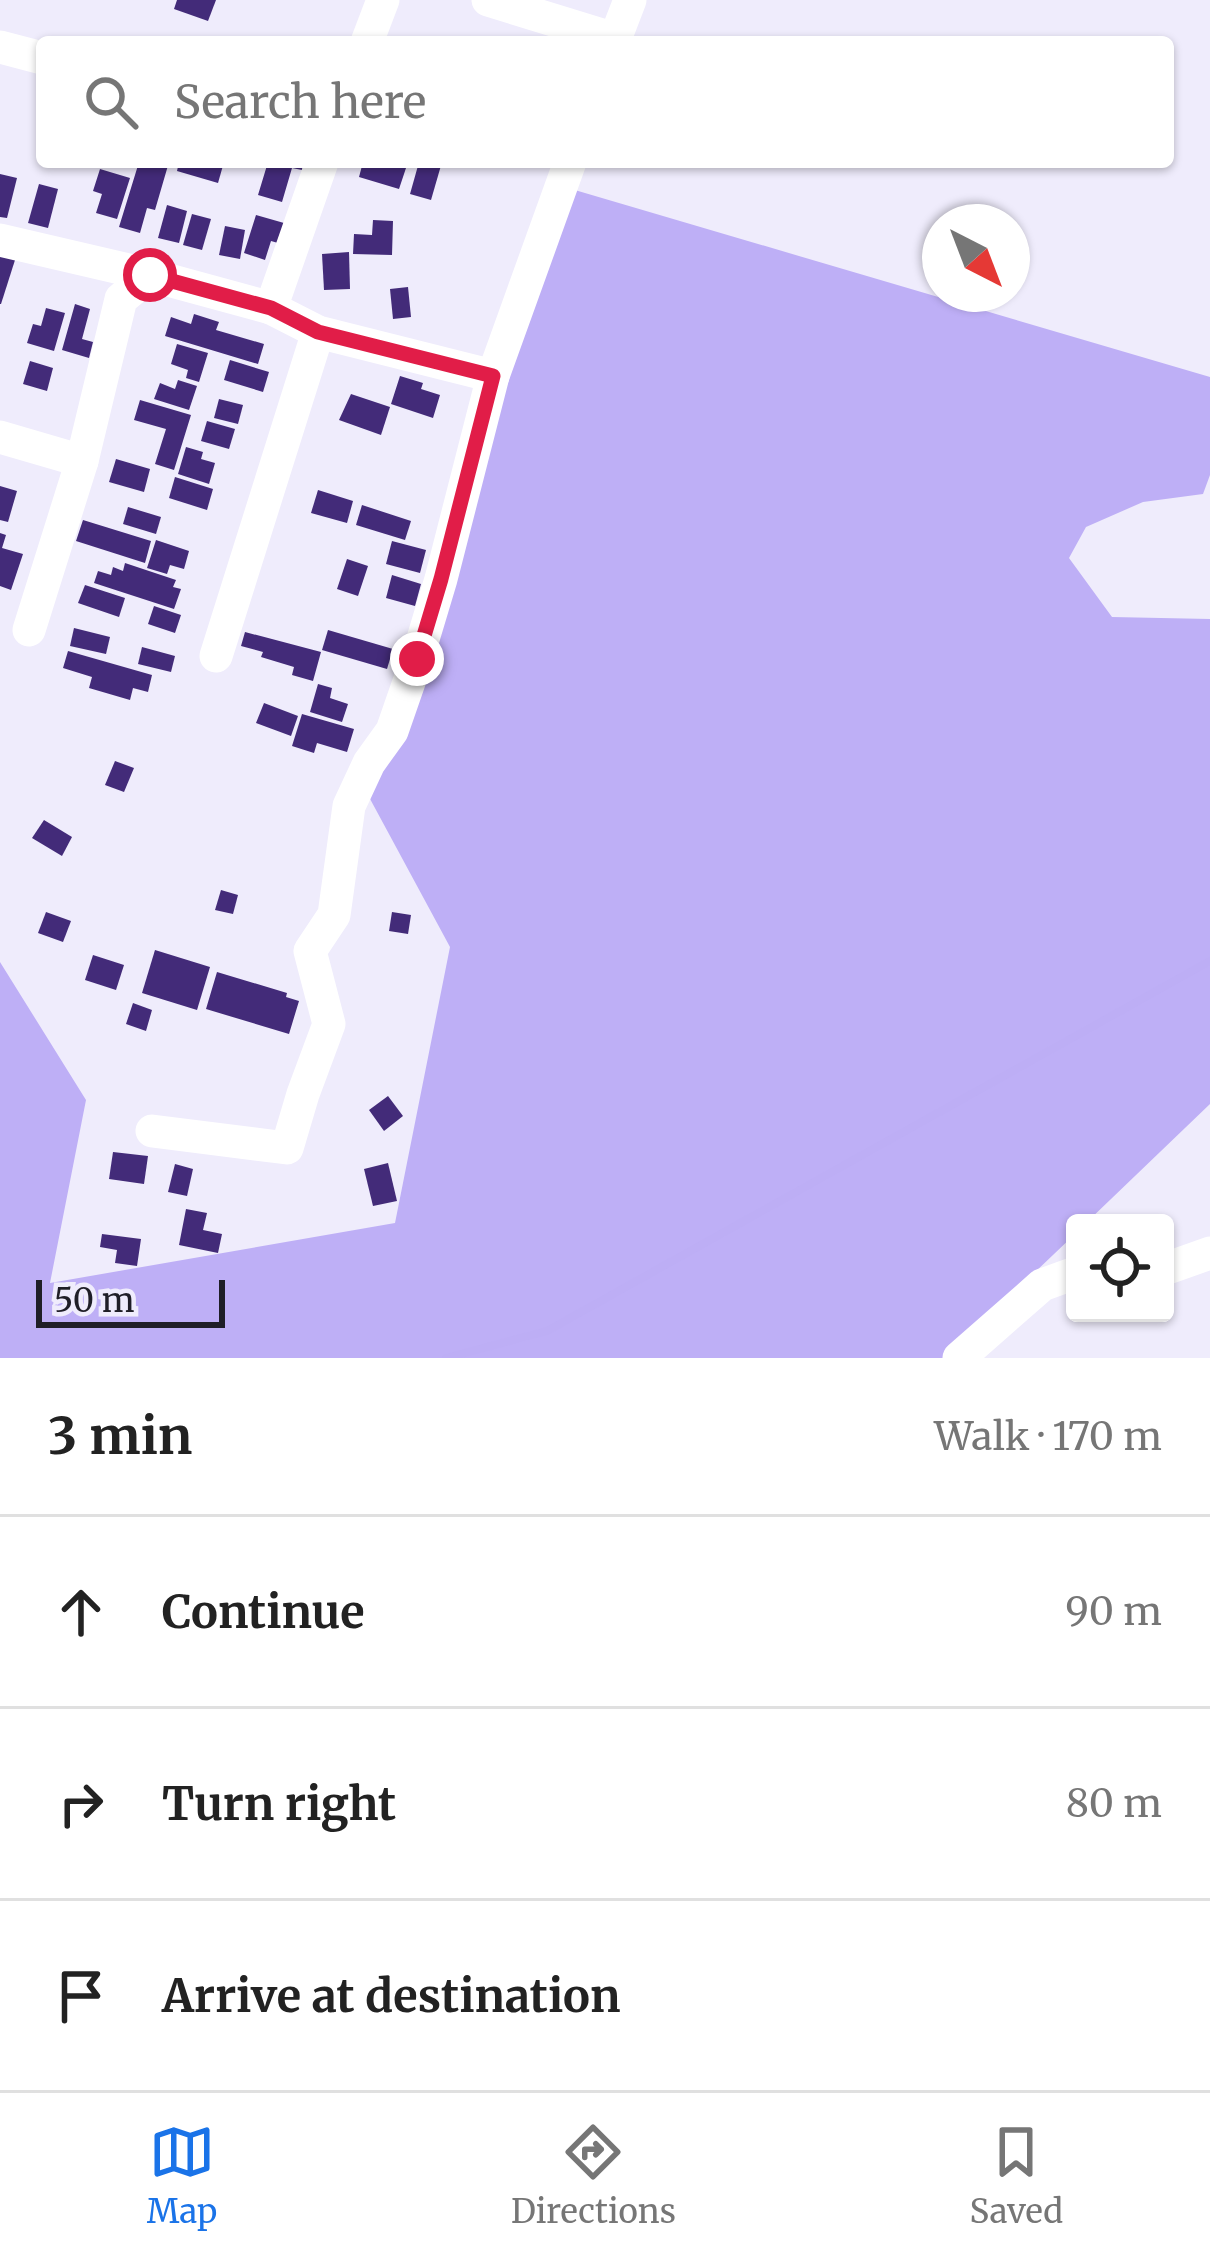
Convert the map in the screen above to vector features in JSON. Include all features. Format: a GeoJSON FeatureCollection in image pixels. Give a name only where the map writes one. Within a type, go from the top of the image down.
{"type":"FeatureCollection","features":[{"type":"Feature","properties":{"kind":"street"},"geometry":{"type":"LineString","coordinates":[[369,36],[382,0]]}},
{"type":"Feature","properties":{"kind":"street"},"geometry":{"type":"LineString","coordinates":[[488,0],[600,36]]}},
{"type":"Feature","properties":{"kind":"street"},"geometry":{"type":"LineString","coordinates":[[617,36],[630,0]]}},
{"type":"Feature","properties":{"kind":"street"},"geometry":{"type":"LineString","coordinates":[[0,47],[36,56]]}},
{"type":"Feature","properties":{"kind":"street"},"geometry":{"type":"LineString","coordinates":[[271,308],[320,168]]}},
{"type":"Feature","properties":{"kind":"street"},"geometry":{"type":"LineString","coordinates":[[152,1131],[287,1148],[329,1024],[310,951],[334,915],[349,806],[369,763],[392,731],[441,579],[493,376],[569,168]]}},
{"type":"Feature","properties":{"kind":"street"},"geometry":{"type":"LineString","coordinates":[[0,240],[271,308],[318,332],[493,376]]}},
{"type":"Feature","properties":{"kind":"street"},"geometry":{"type":"LineString","coordinates":[[29,630],[82,461],[121,299],[150,275]]}},
{"type":"Feature","properties":{"kind":"street"},"geometry":{"type":"LineString","coordinates":[[216,656],[318,332]]}},
{"type":"Feature","properties":{"kind":"street"},"geometry":{"type":"LineString","coordinates":[[0,436],[82,461]]}},
{"type":"Feature","properties":{"kind":"street"},"geometry":{"type":"LineString","coordinates":[[1174,1266],[1210,1253]]}},
{"type":"Feature","properties":{"kind":"street"},"geometry":{"type":"LineString","coordinates":[[959,1358],[1042,1285],[1066,1276]]}},
{"type":"Feature","properties":{"kind":"shaded area"},"geometry":{"type":"Polygon","coordinates":[[[568,188],[922,292],[922,312],[989,312],[1210,377],[1210,475],[1203,494],[1143,502],[1086,527],[1069,558],[1112,617],[1210,619],[1210,1104],[1095,1214],[1066,1214],[1066,1243],[945,1358],[0,1358],[0,962],[86,1100],[50,1283],[395,1223],[450,947],[369,797],[568,188]]]}},
{"type":"Feature","properties":{"kind":"building"},"geometry":{"type":"Polygon","coordinates":[[[177,0],[216,0],[208,21],[174,9],[177,0]]]}},
{"type":"Feature","properties":{"kind":"building"},"geometry":{"type":"Polygon","coordinates":[[[137,168],[167,168],[155,210],[147,208],[140,233],[119,227],[137,168]]]}},
{"type":"Feature","properties":{"kind":"building"},"geometry":{"type":"Polygon","coordinates":[[[178,168],[222,168],[218,183],[178,168]]]}},
{"type":"Feature","properties":{"kind":"building"},"geometry":{"type":"Polygon","coordinates":[[[266,168],[292,168],[282,202],[258,195],[266,168]]]}},
{"type":"Feature","properties":{"kind":"building"},"geometry":{"type":"Polygon","coordinates":[[[361,168],[406,168],[399,189],[359,177],[361,168]]]}},
{"type":"Feature","properties":{"kind":"building"},"geometry":{"type":"Polygon","coordinates":[[[417,168],[440,168],[431,200],[410,194],[417,168]]]}},
{"type":"Feature","properties":{"kind":"building"},"geometry":{"type":"Polygon","coordinates":[[[100,169],[130,178],[117,219],[96,213],[102,194],[93,191],[100,169]]]}},
{"type":"Feature","properties":{"kind":"building"},"geometry":{"type":"Polygon","coordinates":[[[0,174],[17,178],[7,218],[0,217],[0,174]]]}},
{"type":"Feature","properties":{"kind":"building"},"geometry":{"type":"Polygon","coordinates":[[[39,184],[58,189],[48,228],[28,223],[39,184]]]}},
{"type":"Feature","properties":{"kind":"building"},"geometry":{"type":"Polygon","coordinates":[[[167,205],[187,211],[179,243],[158,238],[167,205]]]}},
{"type":"Feature","properties":{"kind":"building"},"geometry":{"type":"Polygon","coordinates":[[[192,214],[211,219],[202,250],[183,245],[192,214]]]}},
{"type":"Feature","properties":{"kind":"building"},"geometry":{"type":"Polygon","coordinates":[[[256,215],[284,223],[278,243],[271,241],[265,260],[244,253],[256,215]]]}},
{"type":"Feature","properties":{"kind":"building"},"geometry":{"type":"Polygon","coordinates":[[[373,220],[393,221],[392,255],[353,254],[354,234],[372,235],[373,220]]]}},
{"type":"Feature","properties":{"kind":"building"},"geometry":{"type":"Polygon","coordinates":[[[225,226],[245,230],[240,259],[219,255],[225,226]]]}},
{"type":"Feature","properties":{"kind":"building"},"geometry":{"type":"Polygon","coordinates":[[[349,252],[350,289],[324,290],[322,254],[349,252]]]}},
{"type":"Feature","properties":{"kind":"building"},"geometry":{"type":"Polygon","coordinates":[[[0,255],[15,260],[1,304],[0,304],[0,255]]]}},
{"type":"Feature","properties":{"kind":"building"},"geometry":{"type":"Polygon","coordinates":[[[408,287],[411,317],[393,319],[390,289],[408,287]]]}},
{"type":"Feature","properties":{"kind":"building"},"geometry":{"type":"Polygon","coordinates":[[[75,304],[90,309],[82,339],[93,342],[89,358],[62,350],[75,304]]]}},
{"type":"Feature","properties":{"kind":"building"},"geometry":{"type":"Polygon","coordinates":[[[46,308],[65,313],[54,351],[27,343],[33,324],[41,326],[46,308]]]}},
{"type":"Feature","properties":{"kind":"building"},"geometry":{"type":"Polygon","coordinates":[[[194,314],[219,322],[216,330],[264,344],[258,364],[165,336],[171,317],[191,324],[194,314]]]}},
{"type":"Feature","properties":{"kind":"building"},"geometry":{"type":"Polygon","coordinates":[[[177,344],[208,353],[199,382],[186,378],[188,370],[171,364],[177,344]]]}},
{"type":"Feature","properties":{"kind":"building"},"geometry":{"type":"Polygon","coordinates":[[[230,360],[269,372],[263,392],[224,380],[230,360]]]}},
{"type":"Feature","properties":{"kind":"building"},"geometry":{"type":"Polygon","coordinates":[[[30,361],[53,368],[47,391],[23,384],[30,361]]]}},
{"type":"Feature","properties":{"kind":"building"},"geometry":{"type":"Polygon","coordinates":[[[400,376],[440,395],[433,418],[391,404],[400,376]]]}},
{"type":"Feature","properties":{"kind":"building"},"geometry":{"type":"Polygon","coordinates":[[[178,380],[197,386],[189,410],[154,399],[160,383],[175,389],[178,380]]]}},
{"type":"Feature","properties":{"kind":"building"},"geometry":{"type":"Polygon","coordinates":[[[351,394],[390,407],[381,435],[339,420],[351,394]]]}},
{"type":"Feature","properties":{"kind":"building"},"geometry":{"type":"Polygon","coordinates":[[[219,399],[243,405],[238,424],[214,418],[219,399]]]}},
{"type":"Feature","properties":{"kind":"building"},"geometry":{"type":"Polygon","coordinates":[[[140,400],[191,415],[174,470],[155,464],[166,429],[134,420],[140,400]]]}},
{"type":"Feature","properties":{"kind":"building"},"geometry":{"type":"Polygon","coordinates":[[[207,421],[235,429],[229,449],[201,441],[207,421]]]}},
{"type":"Feature","properties":{"kind":"building"},"geometry":{"type":"Polygon","coordinates":[[[186,447],[203,452],[201,459],[215,463],[209,484],[178,474],[186,447]]]}},
{"type":"Feature","properties":{"kind":"building"},"geometry":{"type":"Polygon","coordinates":[[[116,459],[150,469],[144,492],[109,482],[116,459]]]}},
{"type":"Feature","properties":{"kind":"building"},"geometry":{"type":"Polygon","coordinates":[[[175,477],[213,489],[207,510],[169,498],[175,477]]]}},
{"type":"Feature","properties":{"kind":"building"},"geometry":{"type":"Polygon","coordinates":[[[0,486],[17,491],[8,522],[0,520],[0,486]]]}},
{"type":"Feature","properties":{"kind":"building"},"geometry":{"type":"Polygon","coordinates":[[[318,490],[353,501],[347,523],[311,513],[318,490]]]}},
{"type":"Feature","properties":{"kind":"building"},"geometry":{"type":"Polygon","coordinates":[[[362,505],[411,521],[405,540],[356,525],[362,505]]]}},
{"type":"Feature","properties":{"kind":"building"},"geometry":{"type":"Polygon","coordinates":[[[128,507],[161,517],[156,534],[123,524],[128,507]]]}},
{"type":"Feature","properties":{"kind":"building"},"geometry":{"type":"Polygon","coordinates":[[[83,520],[151,541],[145,563],[76,541],[83,520]]]}},
{"type":"Feature","properties":{"kind":"building"},"geometry":{"type":"Polygon","coordinates":[[[0,533],[6,535],[2,548],[23,554],[11,590],[0,586],[0,533]]]}},
{"type":"Feature","properties":{"kind":"building"},"geometry":{"type":"Polygon","coordinates":[[[156,540],[189,551],[184,569],[170,565],[167,574],[147,568],[156,540]]]}},
{"type":"Feature","properties":{"kind":"building"},"geometry":{"type":"Polygon","coordinates":[[[392,541],[426,550],[420,573],[386,564],[392,541]]]}},
{"type":"Feature","properties":{"kind":"building"},"geometry":{"type":"Polygon","coordinates":[[[347,559],[368,566],[358,596],[337,589],[347,559]]]}},
{"type":"Feature","properties":{"kind":"building"},"geometry":{"type":"Polygon","coordinates":[[[125,563],[176,580],[173,587],[181,589],[174,609],[94,583],[98,571],[111,575],[113,567],[123,571],[125,563]]]}},
{"type":"Feature","properties":{"kind":"building"},"geometry":{"type":"Polygon","coordinates":[[[392,575],[421,584],[415,606],[386,598],[392,575]]]}},
{"type":"Feature","properties":{"kind":"building"},"geometry":{"type":"Polygon","coordinates":[[[85,585],[125,598],[119,617],[78,603],[85,585]]]}},
{"type":"Feature","properties":{"kind":"building"},"geometry":{"type":"Polygon","coordinates":[[[154,606],[181,615],[175,633],[148,624],[154,606]]]}},
{"type":"Feature","properties":{"kind":"building"},"geometry":{"type":"Polygon","coordinates":[[[74,628],[110,637],[106,654],[70,646],[74,628]]]}},
{"type":"Feature","properties":{"kind":"building"},"geometry":{"type":"Polygon","coordinates":[[[328,630],[393,649],[387,669],[322,650],[328,630]]]}},
{"type":"Feature","properties":{"kind":"building"},"geometry":{"type":"Polygon","coordinates":[[[245,632],[321,652],[313,681],[292,675],[294,667],[241,646],[245,632]]]}},
{"type":"Feature","properties":{"kind":"building"},"geometry":{"type":"Polygon","coordinates":[[[142,647],[175,656],[171,672],[138,664],[142,647]]]}},
{"type":"Feature","properties":{"kind":"building"},"geometry":{"type":"Polygon","coordinates":[[[68,651],[152,675],[148,692],[133,688],[130,700],[89,688],[92,677],[63,668],[68,651]]]}},
{"type":"Feature","properties":{"kind":"building"},"geometry":{"type":"Polygon","coordinates":[[[318,684],[332,688],[330,698],[348,704],[342,722],[310,712],[318,684]]]}},
{"type":"Feature","properties":{"kind":"building"},"geometry":{"type":"Polygon","coordinates":[[[264,703],[298,716],[291,736],[256,723],[264,703]]]}},
{"type":"Feature","properties":{"kind":"building"},"geometry":{"type":"Polygon","coordinates":[[[302,714],[354,729],[347,752],[317,743],[314,753],[292,746],[302,714]]]}},
{"type":"Feature","properties":{"kind":"building"},"geometry":{"type":"Polygon","coordinates":[[[115,761],[134,768],[124,792],[105,785],[115,761]]]}},
{"type":"Feature","properties":{"kind":"building"},"geometry":{"type":"Polygon","coordinates":[[[44,820],[72,837],[62,856],[32,838],[44,820]]]}},
{"type":"Feature","properties":{"kind":"building"},"geometry":{"type":"Polygon","coordinates":[[[221,890],[238,895],[233,914],[215,910],[221,890]]]}},
{"type":"Feature","properties":{"kind":"building"},"geometry":{"type":"Polygon","coordinates":[[[46,912],[71,921],[63,942],[38,933],[46,912]]]}},
{"type":"Feature","properties":{"kind":"building"},"geometry":{"type":"Polygon","coordinates":[[[392,912],[411,915],[408,934],[389,931],[392,912]]]}},
{"type":"Feature","properties":{"kind":"building"},"geometry":{"type":"Polygon","coordinates":[[[155,950],[210,967],[197,1010],[142,993],[155,950]]]}},
{"type":"Feature","properties":{"kind":"building"},"geometry":{"type":"Polygon","coordinates":[[[93,955],[124,965],[116,990],[85,980],[93,955]]]}},
{"type":"Feature","properties":{"kind":"building"},"geometry":{"type":"Polygon","coordinates":[[[217,972],[299,1001],[289,1034],[206,1009],[217,972]]]}},
{"type":"Feature","properties":{"kind":"building"},"geometry":{"type":"Polygon","coordinates":[[[133,1003],[152,1010],[146,1031],[126,1024],[133,1003]]]}},
{"type":"Feature","properties":{"kind":"building"},"geometry":{"type":"Polygon","coordinates":[[[388,1096],[403,1116],[384,1131],[369,1110],[388,1096]]]}},
{"type":"Feature","properties":{"kind":"building"},"geometry":{"type":"Polygon","coordinates":[[[113,1152],[148,1156],[144,1184],[109,1179],[113,1152]]]}},
{"type":"Feature","properties":{"kind":"building"},"geometry":{"type":"Polygon","coordinates":[[[388,1163],[397,1201],[373,1206],[364,1169],[388,1163]]]}},
{"type":"Feature","properties":{"kind":"building"},"geometry":{"type":"Polygon","coordinates":[[[175,1164],[193,1169],[187,1196],[168,1192],[175,1164]]]}},
{"type":"Feature","properties":{"kind":"building"},"geometry":{"type":"Polygon","coordinates":[[[186,1209],[207,1213],[203,1230],[222,1234],[218,1253],[179,1245],[186,1209]]]}},
{"type":"Feature","properties":{"kind":"building"},"geometry":{"type":"Polygon","coordinates":[[[102,1234],[141,1239],[137,1266],[115,1263],[117,1250],[100,1247],[102,1234]]]}},
{"type":"Feature","properties":{"kind":"waterway"},"geometry":{"type":"LineString","coordinates":[[446,1358],[547,1331],[1210,961]]}},
{"type":"Feature","properties":{"kind":"route"},"geometry":{"type":"LineString","coordinates":[[150,275],[271,308],[318,332],[493,376],[417,659]]}}]}
